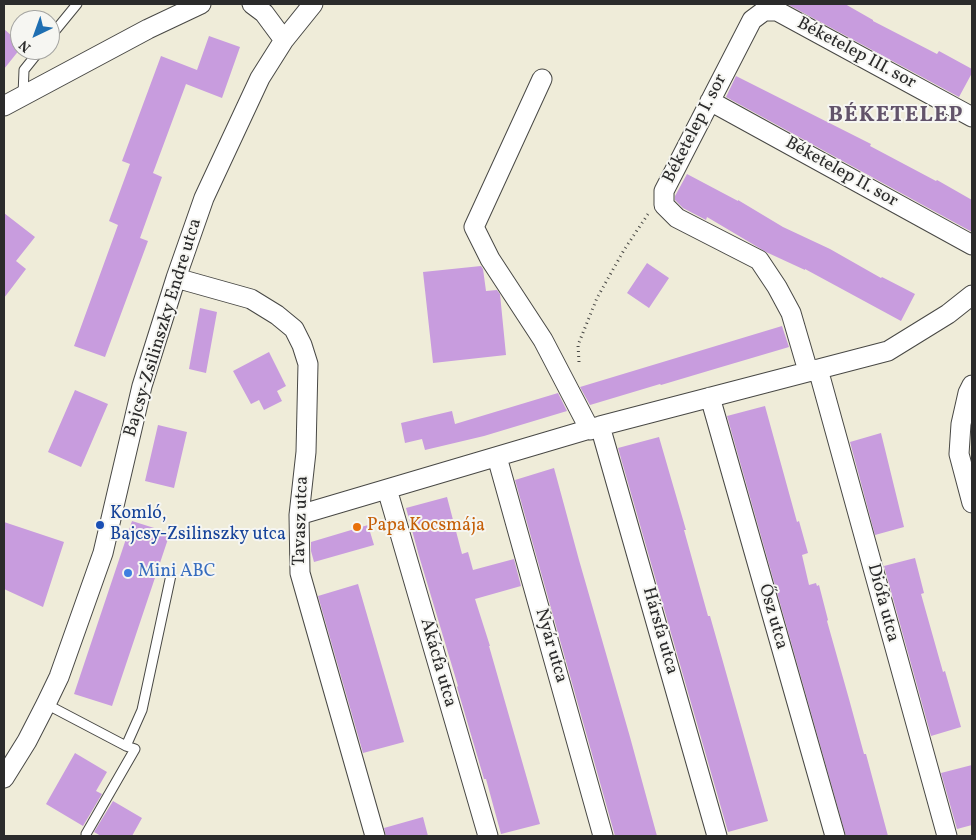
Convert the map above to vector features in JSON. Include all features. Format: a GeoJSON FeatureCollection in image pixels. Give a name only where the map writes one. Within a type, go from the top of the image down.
{"type":"FeatureCollection","features":[{"type":"Feature","properties":{"kind":"street"},"geometry":{"type":"LineString","coordinates":[[4,106],[148,29],[201,4]]}},
{"type":"Feature","properties":{"kind":"street"},"geometry":{"type":"LineString","coordinates":[[252,4],[264,13],[284,40]]}},
{"type":"Feature","properties":{"kind":"street","name":"Bajcsy-Zsilinszky Endre utca"},"geometry":{"type":"LineString","coordinates":[[4,778],[27,742],[59,677],[103,553],[142,386],[176,278],[204,198],[260,78],[284,40],[313,4]]}},
{"type":"Feature","properties":{"kind":"street","name":"Béketelep I. sor"},"geometry":{"type":"LineString","coordinates":[[764,11],[752,20],[664,190],[664,205],[677,218],[759,260],[791,312],[813,370]]}},
{"type":"Feature","properties":{"kind":"street","name":"Béketelep III. sor"},"geometry":{"type":"LineString","coordinates":[[764,11],[777,11],[972,117]]}},
{"type":"Feature","properties":{"kind":"street","name":"Hársfa utca"},"geometry":{"type":"LineString","coordinates":[[542,79],[474,227],[490,259],[544,340],[571,394],[595,428],[717,836]]}},
{"type":"Feature","properties":{"kind":"street","name":"Béketelep II. sor"},"geometry":{"type":"LineString","coordinates":[[710,101],[972,245]]}},
{"type":"Feature","properties":{"kind":"street","name":"Tavasz utca"},"geometry":{"type":"LineString","coordinates":[[176,278],[251,298],[294,329],[302,345],[308,364],[306,452],[299,515],[300,573],[375,836]]}},
{"type":"Feature","properties":{"kind":"street"},"geometry":{"type":"LineString","coordinates":[[299,515],[595,428],[888,351],[948,314],[972,295]]}},
{"type":"Feature","properties":{"kind":"street","name":"Diófa utca"},"geometry":{"type":"LineString","coordinates":[[813,370],[947,836]]}},
{"type":"Feature","properties":{"kind":"street"},"geometry":{"type":"LineString","coordinates":[[972,385],[968,393],[961,424],[959,454],[972,504]]}},
{"type":"Feature","properties":{"kind":"street","name":"Ősz utca"},"geometry":{"type":"LineString","coordinates":[[710,397],[835,836]]}},
{"type":"Feature","properties":{"kind":"street","name":"Nyár utca"},"geometry":{"type":"LineString","coordinates":[[497,457],[603,836]]}},
{"type":"Feature","properties":{"kind":"street","name":"Akácfa utca"},"geometry":{"type":"LineString","coordinates":[[387,489],[488,836]]}},
{"type":"Feature","properties":{"kind":"lane"},"geometry":{"type":"LineString","coordinates":[[60,25],[77,4]]}},
{"type":"Feature","properties":{"kind":"lane"},"geometry":{"type":"LineString","coordinates":[[23,95],[24,70],[32,60]]}},
{"type":"Feature","properties":{"kind":"lane"},"geometry":{"type":"LineString","coordinates":[[126,746],[142,710],[171,575]]}},
{"type":"Feature","properties":{"kind":"lane"},"geometry":{"type":"LineString","coordinates":[[46,704],[135,749],[86,834]]}},
{"type":"Feature","properties":{"kind":"path"},"geometry":{"type":"LineString","coordinates":[[571,394],[579,369],[578,345],[597,298],[624,250],[664,190]]}},
{"type":"Feature","properties":{"kind":"building"},"geometry":{"type":"Polygon","coordinates":[[[787,4],[845,4],[873,21],[937,54],[939,51],[972,69],[972,73],[959,97],[787,4]]]}},
{"type":"Feature","properties":{"kind":"building"},"geometry":{"type":"Polygon","coordinates":[[[4,29],[10,34],[11,60],[4,69],[4,29]]]}},
{"type":"Feature","properties":{"kind":"building"},"geometry":{"type":"Polygon","coordinates":[[[209,36],[240,47],[222,98],[186,84],[153,173],[162,177],[140,238],[148,241],[105,357],[74,346],[118,225],[109,221],[130,164],[122,161],[161,56],[197,70],[209,36]]]}},
{"type":"Feature","properties":{"kind":"building"},"geometry":{"type":"Polygon","coordinates":[[[736,76],[871,144],[870,146],[972,200],[972,232],[726,97],[736,76]]]}},
{"type":"Feature","properties":{"kind":"building"},"geometry":{"type":"Polygon","coordinates":[[[687,174],[738,200],[783,227],[830,249],[881,278],[915,294],[901,321],[805,269],[766,252],[707,217],[706,220],[683,208],[675,200],[675,196],[687,174]]]}},
{"type":"Feature","properties":{"kind":"building"},"geometry":{"type":"Polygon","coordinates":[[[4,213],[35,237],[16,261],[26,269],[4,298],[4,213]]]}},
{"type":"Feature","properties":{"kind":"building"},"geometry":{"type":"Polygon","coordinates":[[[647,263],[669,278],[649,308],[627,293],[647,263]]]}},
{"type":"Feature","properties":{"kind":"building"},"geometry":{"type":"Polygon","coordinates":[[[481,266],[486,291],[497,290],[500,294],[506,355],[433,363],[423,272],[481,266]]]}},
{"type":"Feature","properties":{"kind":"building"},"geometry":{"type":"Polygon","coordinates":[[[200,308],[217,312],[206,373],[189,369],[200,308]]]}},
{"type":"Feature","properties":{"kind":"building"},"geometry":{"type":"Polygon","coordinates":[[[782,326],[789,347],[590,405],[580,387],[782,326]]]}},
{"type":"Feature","properties":{"kind":"building"},"geometry":{"type":"Polygon","coordinates":[[[269,352],[286,386],[277,391],[282,401],[264,410],[259,400],[251,404],[233,371],[269,352]]]}},
{"type":"Feature","properties":{"kind":"building"},"geometry":{"type":"Polygon","coordinates":[[[75,390],[108,404],[81,467],[48,452],[75,390]]]}},
{"type":"Feature","properties":{"kind":"building"},"geometry":{"type":"Polygon","coordinates":[[[558,393],[567,411],[484,436],[425,450],[422,439],[405,443],[401,423],[452,411],[455,424],[558,393]]]}},
{"type":"Feature","properties":{"kind":"building"},"geometry":{"type":"Polygon","coordinates":[[[765,406],[797,522],[799,521],[808,553],[802,555],[809,585],[816,583],[817,586],[819,585],[827,621],[888,836],[846,836],[727,416],[765,406]]]}},
{"type":"Feature","properties":{"kind":"building"},"geometry":{"type":"Polygon","coordinates":[[[158,425],[187,432],[174,488],[145,481],[158,425]]]}},
{"type":"Feature","properties":{"kind":"building"},"geometry":{"type":"Polygon","coordinates":[[[881,433],[904,527],[875,535],[850,442],[881,433]]]}},
{"type":"Feature","properties":{"kind":"building"},"geometry":{"type":"Polygon","coordinates":[[[659,437],[708,616],[710,616],[768,821],[728,832],[618,448],[659,437]]]}},
{"type":"Feature","properties":{"kind":"building"},"geometry":{"type":"Polygon","coordinates":[[[554,468],[657,836],[615,836],[515,480],[554,468]]]}},
{"type":"Feature","properties":{"kind":"building"},"geometry":{"type":"Polygon","coordinates":[[[447,497],[462,554],[468,552],[473,570],[514,559],[521,586],[475,599],[540,824],[501,834],[406,508],[447,497]]]}},
{"type":"Feature","properties":{"kind":"building"},"geometry":{"type":"Polygon","coordinates":[[[132,521],[170,533],[112,706],[74,694],[132,521]]]}},
{"type":"Feature","properties":{"kind":"building"},"geometry":{"type":"Polygon","coordinates":[[[4,522],[64,542],[43,607],[4,589],[4,522]]]}},
{"type":"Feature","properties":{"kind":"building"},"geometry":{"type":"Polygon","coordinates":[[[368,525],[374,545],[314,562],[311,542],[368,525]]]}},
{"type":"Feature","properties":{"kind":"building"},"geometry":{"type":"Polygon","coordinates":[[[915,558],[924,593],[921,594],[961,727],[931,736],[884,566],[915,558]]]}},
{"type":"Feature","properties":{"kind":"building"},"geometry":{"type":"Polygon","coordinates":[[[358,584],[404,742],[363,753],[318,596],[358,584]]]}},
{"type":"Feature","properties":{"kind":"building"},"geometry":{"type":"Polygon","coordinates":[[[75,753],[107,772],[96,791],[102,794],[83,826],[46,804],[75,753]]]}},
{"type":"Feature","properties":{"kind":"building"},"geometry":{"type":"Polygon","coordinates":[[[972,765],[972,825],[957,829],[941,773],[972,765]]]}},
{"type":"Feature","properties":{"kind":"building"},"geometry":{"type":"Polygon","coordinates":[[[113,801],[142,818],[132,836],[101,836],[94,832],[113,801]]]}},
{"type":"Feature","properties":{"kind":"building"},"geometry":{"type":"Polygon","coordinates":[[[423,817],[428,836],[386,836],[384,828],[423,817]]]}},
{"type":"Feature","properties":{"kind":"place","name":"Komló, Bajcsy-Zsilinszky utca"},"geometry":{"type":"Point","coordinates":[100,525]}},
{"type":"Feature","properties":{"kind":"place","name":"Papa Kocsmája"},"geometry":{"type":"Point","coordinates":[357,527]}},
{"type":"Feature","properties":{"kind":"place","name":"Mini ABC"},"geometry":{"type":"Point","coordinates":[128,573]}},
{"type":"Feature","properties":{"kind":"district","name":"BÉKETELEP"},"geometry":{"type":"Point","coordinates":[896,117]}}]}
